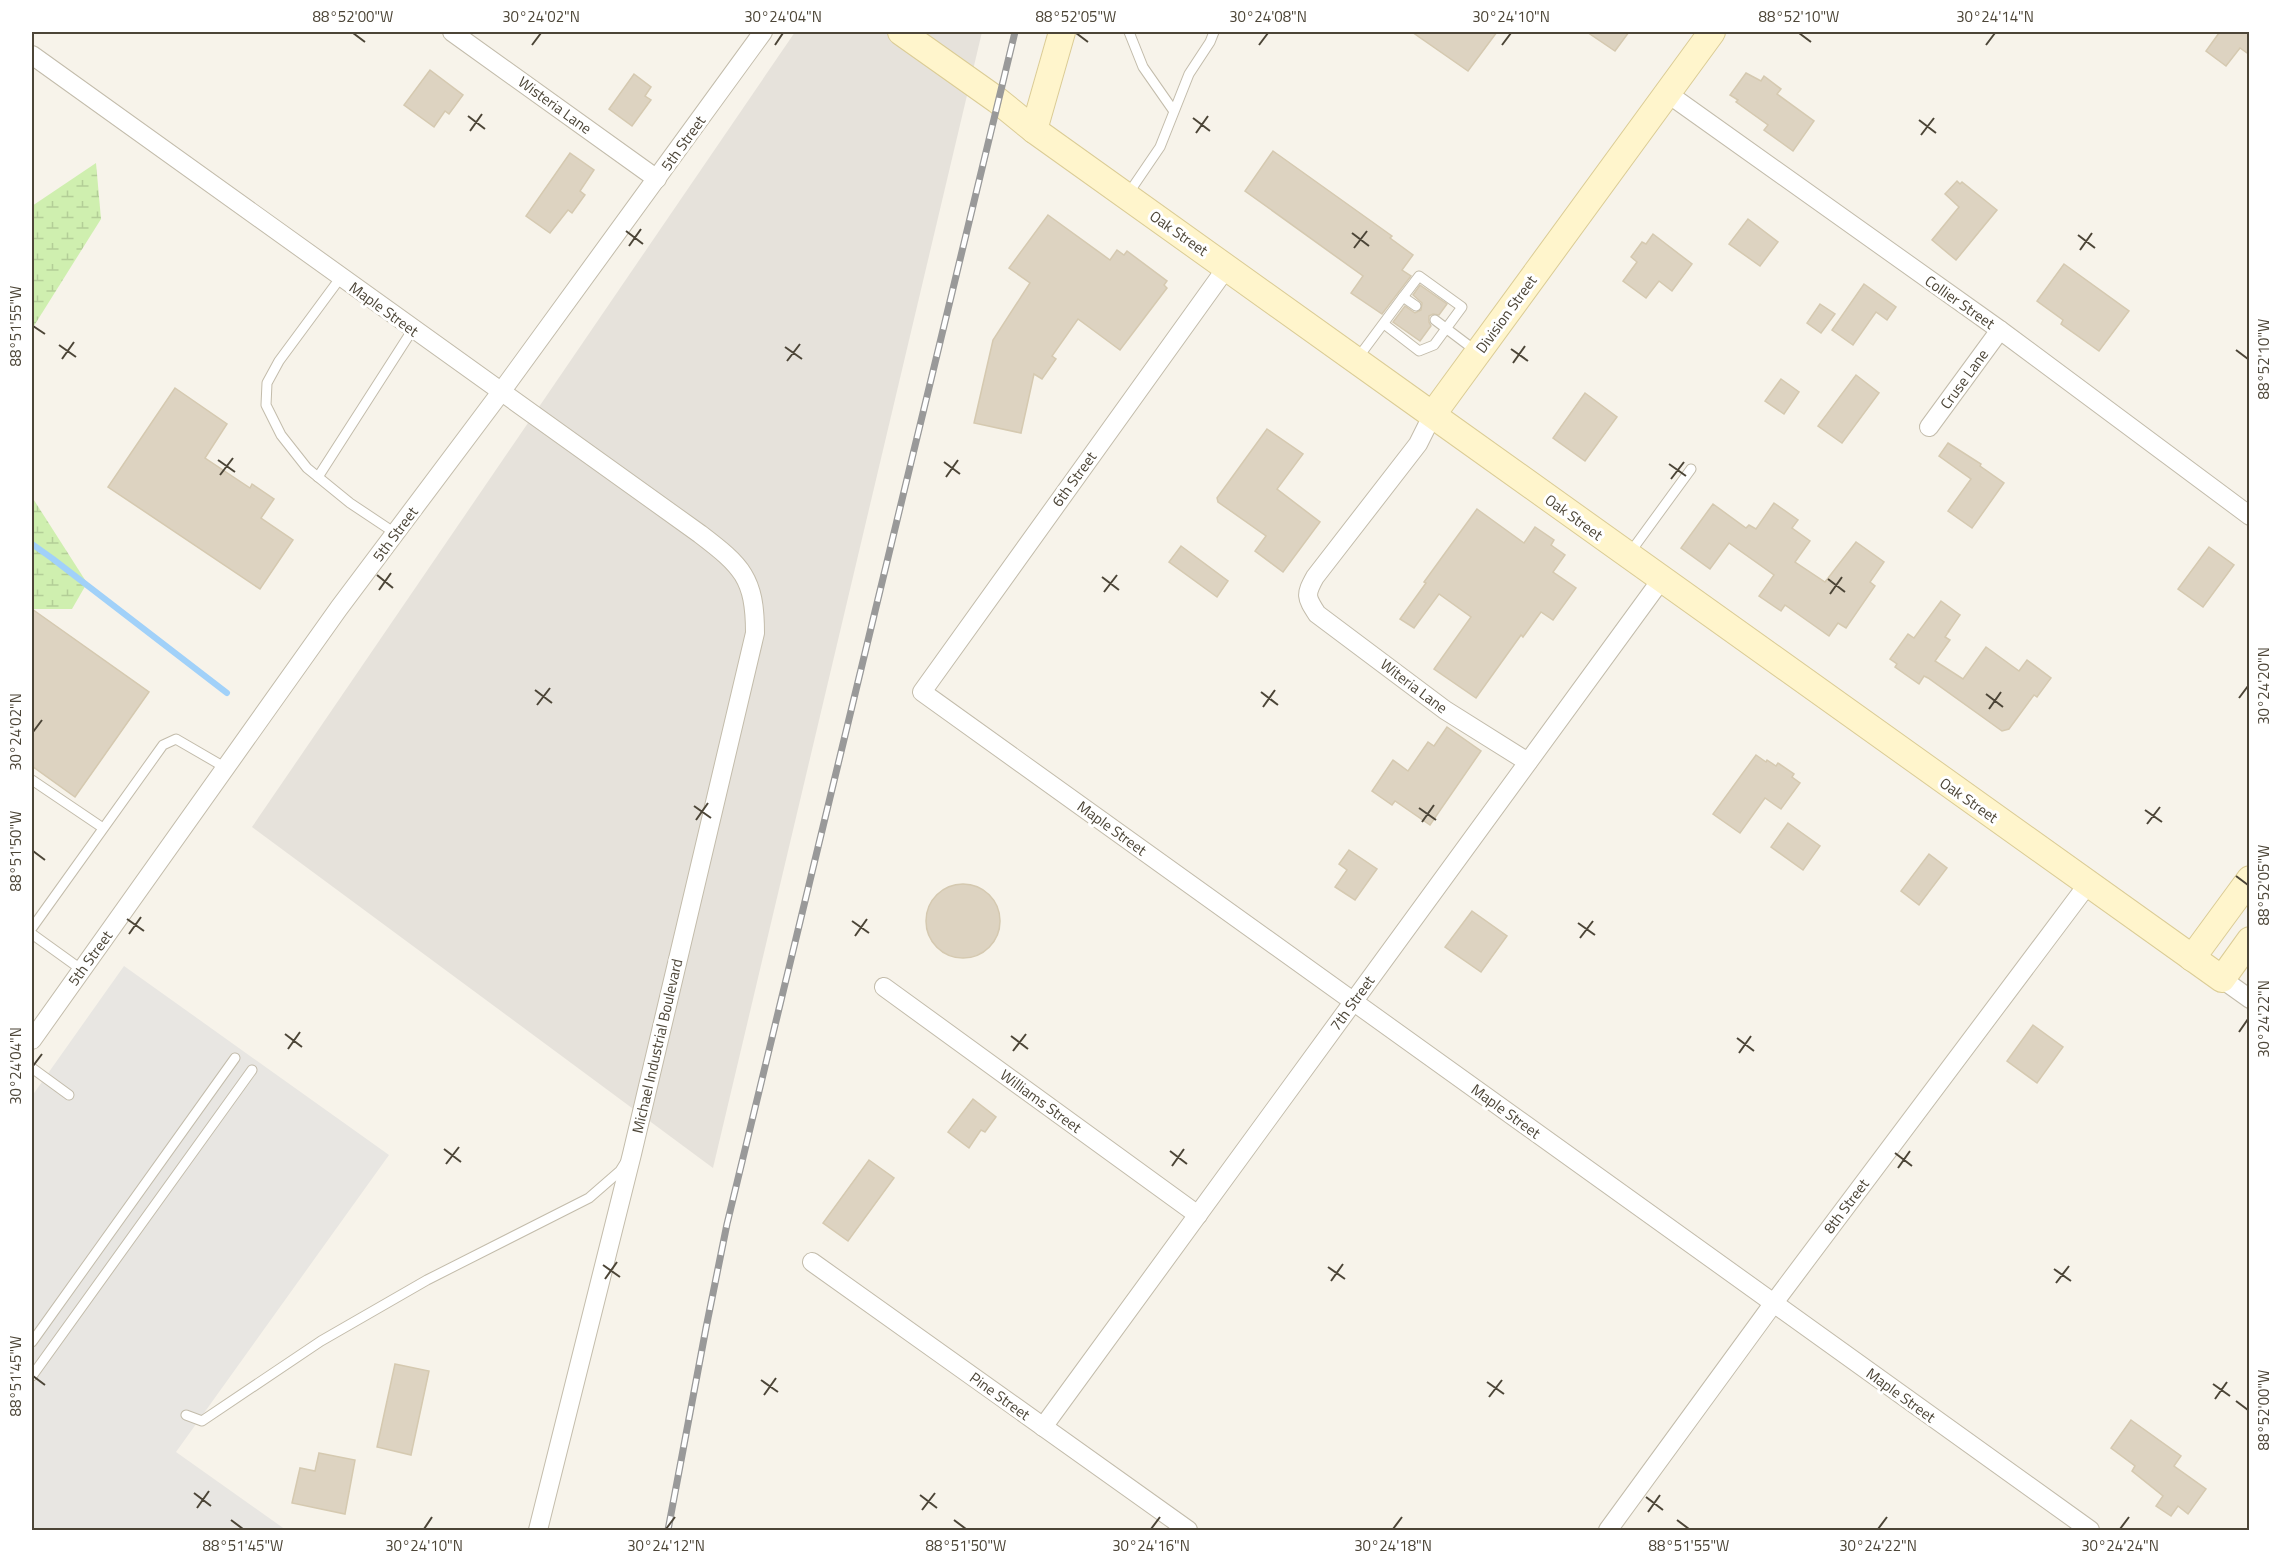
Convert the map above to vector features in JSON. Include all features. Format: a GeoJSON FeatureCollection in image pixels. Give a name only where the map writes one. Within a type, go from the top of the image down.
{"type":"FeatureCollection","features":[{"type":"Feature","properties":{"kind":"main road","name":"Oak Street"},"geometry":{"type":"LineString","coordinates":[[901,32],[1661,580],[2222,979]]}},
{"type":"Feature","properties":{"kind":"main road"},"geometry":{"type":"LineString","coordinates":[[1034,130],[1062,32]]}},
{"type":"Feature","properties":{"kind":"main road","name":"Division Street"},"geometry":{"type":"LineString","coordinates":[[1433,414],[1712,32]]}},
{"type":"Feature","properties":{"kind":"main road"},"geometry":{"type":"LineString","coordinates":[[2192,958],[2250,879]]}},
{"type":"Feature","properties":{"kind":"main road"},"geometry":{"type":"LineString","coordinates":[[2222,979],[2250,940]]}},
{"type":"Feature","properties":{"kind":"street","name":"Wisteria Lane"},"geometry":{"type":"LineString","coordinates":[[452,32],[657,179]]}},
{"type":"Feature","properties":{"kind":"street","name":"5th Street"},"geometry":{"type":"LineString","coordinates":[[32,1040],[339,608],[501,392],[763,32]]}},
{"type":"Feature","properties":{"kind":"street","name":"Maple Street"},"geometry":{"type":"LineString","coordinates":[[32,56],[700,534],[735,563]]}},
{"type":"Feature","properties":{"kind":"street","name":"Collier Street"},"geometry":{"type":"LineString","coordinates":[[1667,93],[2000,330],[2250,516]]}},
{"type":"Feature","properties":{"kind":"street","name":"6th Street"},"geometry":{"type":"LineString","coordinates":[[922,692],[1227,267]]}},
{"type":"Feature","properties":{"kind":"street","name":"Cruse Lane"},"geometry":{"type":"LineString","coordinates":[[1929,427],[2000,330]]}},
{"type":"Feature","properties":{"kind":"street","name":"Division Street"},"geometry":{"type":"LineString","coordinates":[[1307,599],[1308,590],[1315,577],[1418,444],[1433,414]]}},
{"type":"Feature","properties":{"kind":"street","name":"Michael Industrial Boulevard"},"geometry":{"type":"LineString","coordinates":[[538,1530],[632,1154],[755,633],[752,592],[735,563]]}},
{"type":"Feature","properties":{"kind":"street","name":"7th Street"},"geometry":{"type":"LineString","coordinates":[[1043,1427],[1661,580]]}},
{"type":"Feature","properties":{"kind":"street","name":"Witeria Lane"},"geometry":{"type":"LineString","coordinates":[[1307,599],[1317,614],[1445,710],[1528,762]]}},
{"type":"Feature","properties":{"kind":"street","name":"Maple Street"},"geometry":{"type":"LineString","coordinates":[[922,692],[2091,1530]]}},
{"type":"Feature","properties":{"kind":"street","name":"8th Street"},"geometry":{"type":"LineString","coordinates":[[1608,1530],[1773,1304],[2088,884]]}},
{"type":"Feature","properties":{"kind":"street","name":"Oak Street"},"geometry":{"type":"LineString","coordinates":[[2222,979],[2250,999]]}},
{"type":"Feature","properties":{"kind":"street","name":"Williams Street"},"geometry":{"type":"LineString","coordinates":[[884,987],[1197,1215]]}},
{"type":"Feature","properties":{"kind":"street","name":"Pine Street"},"geometry":{"type":"LineString","coordinates":[[812,1262],[1188,1530]]}},
{"type":"Feature","properties":{"kind":"lane"},"geometry":{"type":"LineString","coordinates":[[1129,32],[1143,67],[1173,110]]}},
{"type":"Feature","properties":{"kind":"lane"},"geometry":{"type":"LineString","coordinates":[[1127,196],[1160,147],[1189,74],[1214,32]]}},
{"type":"Feature","properties":{"kind":"lane"},"geometry":{"type":"LineString","coordinates":[[1356,359],[1419,276],[1462,307],[1434,345],[1419,351],[1384,324]]}},
{"type":"Feature","properties":{"kind":"lane"},"geometry":{"type":"LineString","coordinates":[[340,278],[279,362],[267,383],[266,405],[281,435],[307,468],[350,503],[395,533]]}},
{"type":"Feature","properties":{"kind":"lane"},"geometry":{"type":"LineString","coordinates":[[1403,297],[1416,306]]}},
{"type":"Feature","properties":{"kind":"lane"},"geometry":{"type":"LineString","coordinates":[[1435,320],[1478,352]]}},
{"type":"Feature","properties":{"kind":"lane"},"geometry":{"type":"LineString","coordinates":[[318,477],[412,329]]}},
{"type":"Feature","properties":{"kind":"lane"},"geometry":{"type":"LineString","coordinates":[[1628,556],[1691,469]]}},
{"type":"Feature","properties":{"kind":"lane"},"geometry":{"type":"LineString","coordinates":[[32,928],[162,745],[176,740],[226,768]]}},
{"type":"Feature","properties":{"kind":"lane"},"geometry":{"type":"LineString","coordinates":[[32,780],[103,828]]}},
{"type":"Feature","properties":{"kind":"lane"},"geometry":{"type":"LineString","coordinates":[[32,934],[82,970]]}},
{"type":"Feature","properties":{"kind":"lane"},"geometry":{"type":"LineString","coordinates":[[32,1342],[235,1058]]}},
{"type":"Feature","properties":{"kind":"lane"},"geometry":{"type":"LineString","coordinates":[[32,1068],[69,1095]]}},
{"type":"Feature","properties":{"kind":"lane"},"geometry":{"type":"LineString","coordinates":[[32,1376],[252,1070]]}},
{"type":"Feature","properties":{"kind":"lane"},"geometry":{"type":"LineString","coordinates":[[186,1415],[202,1421],[321,1341],[427,1280],[588,1198],[620,1171],[632,1154]]}},
{"type":"Feature","properties":{"kind":"shaded area"},"geometry":{"type":"Polygon","coordinates":[[[795,32],[982,32],[713,1168],[252,827],[795,32]]]}},
{"type":"Feature","properties":{"kind":"shaded area"},"geometry":{"type":"Polygon","coordinates":[[[124,966],[389,1155],[176,1452],[286,1530],[32,1530],[32,1096],[124,966]]]}},
{"type":"Feature","properties":{"kind":"green space"},"geometry":{"type":"Polygon","coordinates":[[[96,163],[101,219],[32,329],[32,206],[96,163]]]}},
{"type":"Feature","properties":{"kind":"green space"},"geometry":{"type":"Polygon","coordinates":[[[32,497],[87,583],[72,609],[32,609],[32,497]]]}},
{"type":"Feature","properties":{"kind":"building"},"geometry":{"type":"Polygon","coordinates":[[[1412,32],[1497,32],[1468,71],[1412,32]]]}},
{"type":"Feature","properties":{"kind":"building"},"geometry":{"type":"Polygon","coordinates":[[[1587,32],[1629,32],[1615,51],[1587,32]]]}},
{"type":"Feature","properties":{"kind":"building"},"geometry":{"type":"Polygon","coordinates":[[[2217,32],[2250,32],[2250,55],[2240,48],[2226,66],[2206,51],[2219,33],[2217,32]]]}},
{"type":"Feature","properties":{"kind":"building"},"geometry":{"type":"Polygon","coordinates":[[[430,70],[463,95],[449,114],[445,111],[434,127],[404,105],[430,70]]]}},
{"type":"Feature","properties":{"kind":"building"},"geometry":{"type":"Polygon","coordinates":[[[1746,73],[1761,81],[1764,76],[1781,89],[1777,94],[1814,121],[1793,151],[1764,130],[1768,125],[1730,95],[1746,73]]]}},
{"type":"Feature","properties":{"kind":"building"},"geometry":{"type":"Polygon","coordinates":[[[634,74],[651,87],[645,96],[651,100],[632,126],[609,109],[634,74]]]}},
{"type":"Feature","properties":{"kind":"building"},"geometry":{"type":"Polygon","coordinates":[[[1273,151],[1392,236],[1390,238],[1413,255],[1402,270],[1411,276],[1382,314],[1351,293],[1363,276],[1245,191],[1273,151]]]}},
{"type":"Feature","properties":{"kind":"building"},"geometry":{"type":"Polygon","coordinates":[[[570,153],[594,170],[580,191],[585,195],[572,213],[568,210],[550,233],[526,216],[570,153]]]}},
{"type":"Feature","properties":{"kind":"building"},"geometry":{"type":"Polygon","coordinates":[[[1957,181],[1960,184],[1962,182],[1997,210],[1956,260],[1932,240],[1959,207],[1945,194],[1957,181]]]}},
{"type":"Feature","properties":{"kind":"building"},"geometry":{"type":"Polygon","coordinates":[[[1048,215],[1110,260],[1117,250],[1124,255],[1127,251],[1167,281],[1164,285],[1167,288],[1120,350],[1078,319],[1052,356],[1056,359],[1042,379],[1034,374],[1021,433],[974,423],[993,340],[1030,283],[1009,268],[1048,215]]]}},
{"type":"Feature","properties":{"kind":"building"},"geometry":{"type":"Polygon","coordinates":[[[1748,219],[1778,242],[1760,266],[1729,244],[1748,219]]]}},
{"type":"Feature","properties":{"kind":"building"},"geometry":{"type":"Polygon","coordinates":[[[1653,234],[1692,264],[1672,291],[1659,281],[1646,298],[1623,281],[1637,262],[1631,257],[1642,242],[1646,244],[1653,234]]]}},
{"type":"Feature","properties":{"kind":"building"},"geometry":{"type":"Polygon","coordinates":[[[2064,264],[2129,311],[2099,351],[2061,324],[2063,320],[2037,301],[2064,264]]]}},
{"type":"Feature","properties":{"kind":"building"},"geometry":{"type":"Polygon","coordinates":[[[1864,284],[1896,307],[1887,320],[1876,312],[1853,345],[1832,330],[1864,284]]]}},
{"type":"Feature","properties":{"kind":"building"},"geometry":{"type":"Polygon","coordinates":[[[1420,285],[1447,304],[1439,315],[1429,316],[1431,326],[1420,341],[1393,322],[1405,306],[1415,313],[1421,310],[1422,303],[1413,295],[1420,285]]]}},
{"type":"Feature","properties":{"kind":"building"},"geometry":{"type":"Polygon","coordinates":[[[1820,304],[1835,314],[1821,333],[1807,323],[1820,304]]]}},
{"type":"Feature","properties":{"kind":"building"},"geometry":{"type":"Polygon","coordinates":[[[1856,375],[1879,393],[1842,443],[1818,426],[1856,375]]]}},
{"type":"Feature","properties":{"kind":"building"},"geometry":{"type":"Polygon","coordinates":[[[1781,379],[1799,392],[1784,414],[1765,401],[1781,379]]]}},
{"type":"Feature","properties":{"kind":"building"},"geometry":{"type":"Polygon","coordinates":[[[175,388],[227,424],[205,458],[250,488],[252,484],[274,499],[261,518],[293,540],[260,589],[108,487],[175,388]]]}},
{"type":"Feature","properties":{"kind":"building"},"geometry":{"type":"Polygon","coordinates":[[[1585,393],[1617,417],[1585,461],[1553,438],[1585,393]]]}},
{"type":"Feature","properties":{"kind":"building"},"geometry":{"type":"Polygon","coordinates":[[[1267,429],[1303,454],[1277,489],[1320,522],[1283,572],[1255,551],[1266,536],[1218,502],[1217,498],[1267,429]]]}},
{"type":"Feature","properties":{"kind":"building"},"geometry":{"type":"Polygon","coordinates":[[[1948,443],[1981,464],[1980,466],[2004,483],[1972,528],[1948,511],[1971,479],[1939,456],[1948,443]]]}},
{"type":"Feature","properties":{"kind":"building"},"geometry":{"type":"Polygon","coordinates":[[[1774,503],[1798,520],[1792,528],[1810,541],[1795,562],[1825,582],[1856,542],[1884,562],[1870,582],[1875,586],[1846,628],[1838,623],[1829,636],[1785,605],[1781,611],[1759,596],[1774,575],[1729,543],[1710,569],[1681,548],[1713,504],[1746,528],[1749,525],[1756,529],[1774,503]]]}},
{"type":"Feature","properties":{"kind":"building"},"geometry":{"type":"Polygon","coordinates":[[[1477,509],[1524,543],[1535,527],[1554,540],[1551,545],[1565,555],[1553,572],[1576,588],[1553,620],[1541,612],[1523,637],[1521,635],[1476,698],[1434,669],[1471,617],[1439,594],[1414,628],[1400,619],[1477,509]]]}},
{"type":"Feature","properties":{"kind":"building"},"geometry":{"type":"Polygon","coordinates":[[[1181,546],[1228,581],[1217,597],[1169,562],[1181,546]]]}},
{"type":"Feature","properties":{"kind":"building"},"geometry":{"type":"Polygon","coordinates":[[[2209,547],[2234,565],[2203,607],[2178,589],[2209,547]]]}},
{"type":"Feature","properties":{"kind":"building"},"geometry":{"type":"Polygon","coordinates":[[[1941,601],[1960,615],[1945,637],[1950,640],[1935,661],[1963,679],[1986,647],[2019,671],[2027,660],[2051,678],[2037,697],[2034,695],[2009,729],[2002,731],[1924,676],[1919,684],[1895,667],[1897,664],[1890,659],[1908,634],[1914,638],[1941,601]]]}},
{"type":"Feature","properties":{"kind":"building"},"geometry":{"type":"Polygon","coordinates":[[[32,609],[149,692],[75,797],[32,766],[32,609]]]}},
{"type":"Feature","properties":{"kind":"building"},"geometry":{"type":"Polygon","coordinates":[[[1447,727],[1481,751],[1430,825],[1395,801],[1392,805],[1372,791],[1393,760],[1408,771],[1428,742],[1434,746],[1447,727]]]}},
{"type":"Feature","properties":{"kind":"building"},"geometry":{"type":"Polygon","coordinates":[[[1756,755],[1776,766],[1778,763],[1794,774],[1792,777],[1800,783],[1781,809],[1765,798],[1740,833],[1713,814],[1756,755]]]}},
{"type":"Feature","properties":{"kind":"building"},"geometry":{"type":"Polygon","coordinates":[[[1788,823],[1820,846],[1803,870],[1771,847],[1788,823]]]}},
{"type":"Feature","properties":{"kind":"building"},"geometry":{"type":"Polygon","coordinates":[[[1349,850],[1377,869],[1355,900],[1335,887],[1347,870],[1339,864],[1349,850]]]}},
{"type":"Feature","properties":{"kind":"building"},"geometry":{"type":"Polygon","coordinates":[[[1929,854],[1947,868],[1919,905],[1901,891],[1929,854]]]}},
{"type":"Feature","properties":{"kind":"building"},"geometry":{"type":"Polygon","coordinates":[[[963,884],[984,890],[994,900],[1000,921],[994,942],[984,952],[963,958],[942,952],[932,942],[926,921],[932,900],[942,890],[963,884]]]}},
{"type":"Feature","properties":{"kind":"building"},"geometry":{"type":"Polygon","coordinates":[[[1472,911],[1507,936],[1481,972],[1445,947],[1472,911]]]}},
{"type":"Feature","properties":{"kind":"building"},"geometry":{"type":"Polygon","coordinates":[[[2033,1025],[2063,1047],[2037,1083],[2007,1061],[2033,1025]]]}},
{"type":"Feature","properties":{"kind":"building"},"geometry":{"type":"Polygon","coordinates":[[[973,1099],[996,1117],[985,1132],[981,1130],[969,1148],[948,1132],[973,1099]]]}},
{"type":"Feature","properties":{"kind":"building"},"geometry":{"type":"Polygon","coordinates":[[[869,1160],[894,1178],[848,1241],[823,1223],[869,1160]]]}},
{"type":"Feature","properties":{"kind":"building"},"geometry":{"type":"Polygon","coordinates":[[[395,1364],[429,1371],[411,1455],[377,1447],[395,1364]]]}},
{"type":"Feature","properties":{"kind":"building"},"geometry":{"type":"Polygon","coordinates":[[[2131,1420],[2181,1456],[2174,1466],[2206,1489],[2188,1514],[2178,1506],[2171,1516],[2156,1506],[2163,1496],[2132,1471],[2135,1466],[2111,1448],[2131,1420]]]}},
{"type":"Feature","properties":{"kind":"building"},"geometry":{"type":"Polygon","coordinates":[[[319,1453],[355,1460],[345,1514],[292,1503],[300,1468],[315,1471],[319,1453]]]}},
{"type":"Feature","properties":{"kind":"waterway"},"geometry":{"type":"LineString","coordinates":[[32,544],[227,693]]}},
{"type":"Feature","properties":{"kind":"railway"},"geometry":{"type":"LineString","coordinates":[[668,1530],[727,1224],[1015,32]]}}]}
